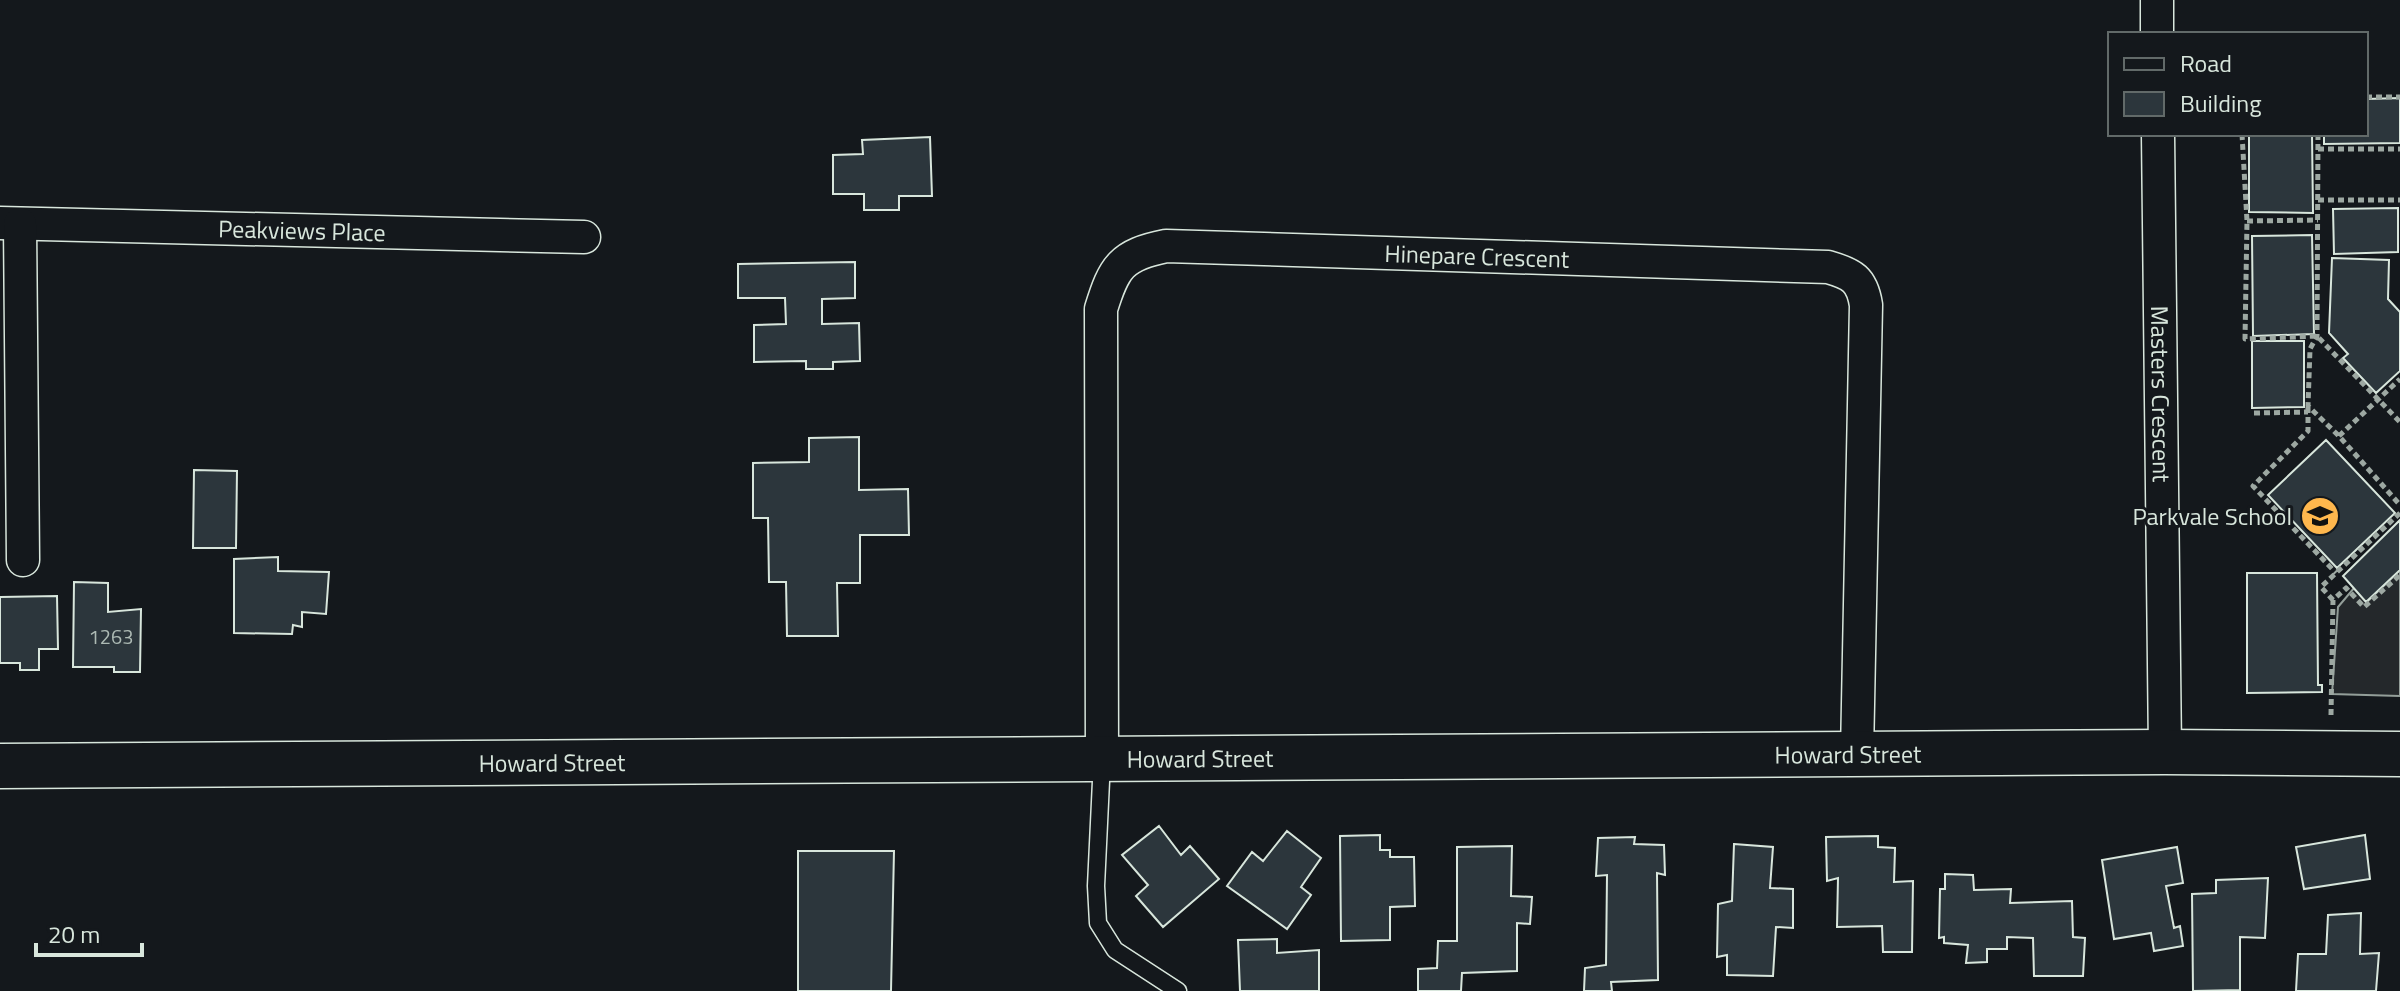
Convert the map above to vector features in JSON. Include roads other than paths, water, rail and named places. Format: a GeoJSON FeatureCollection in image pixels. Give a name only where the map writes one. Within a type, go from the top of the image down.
{"type":"FeatureCollection","features":[{"type":"Feature","properties":{"kind":"street"},"geometry":{"type":"LineString","coordinates":[[2157,0],[2157,32]]}},
{"type":"Feature","properties":{"kind":"street","name":"Masters Crescent"},"geometry":{"type":"LineString","coordinates":[[2158,136],[2165,752]]}},
{"type":"Feature","properties":{"kind":"street","name":"Peakviews Place"},"geometry":{"type":"LineString","coordinates":[[23,560],[10,224],[584,237]]}},
{"type":"Feature","properties":{"kind":"street","name":"Hinepare Crescent"},"geometry":{"type":"LineString","coordinates":[[1102,758],[1101,309],[1111,278],[1126,259],[1166,246],[1828,267],[1849,273],[1863,288],[1866,305],[1857,754]]}},
{"type":"Feature","properties":{"kind":"street","name":"Howard Street"},"geometry":{"type":"LineString","coordinates":[[0,766],[2165,752],[2400,754]]}},
{"type":"Feature","properties":{"kind":"lane"},"geometry":{"type":"LineString","coordinates":[[1102,758],[1096,886],[1098,923],[1115,950],[1178,991]]}},
{"type":"Feature","properties":{"kind":"place","name":"Parkvale School"},"geometry":{"type":"Point","coordinates":[2320,516]}}]}
